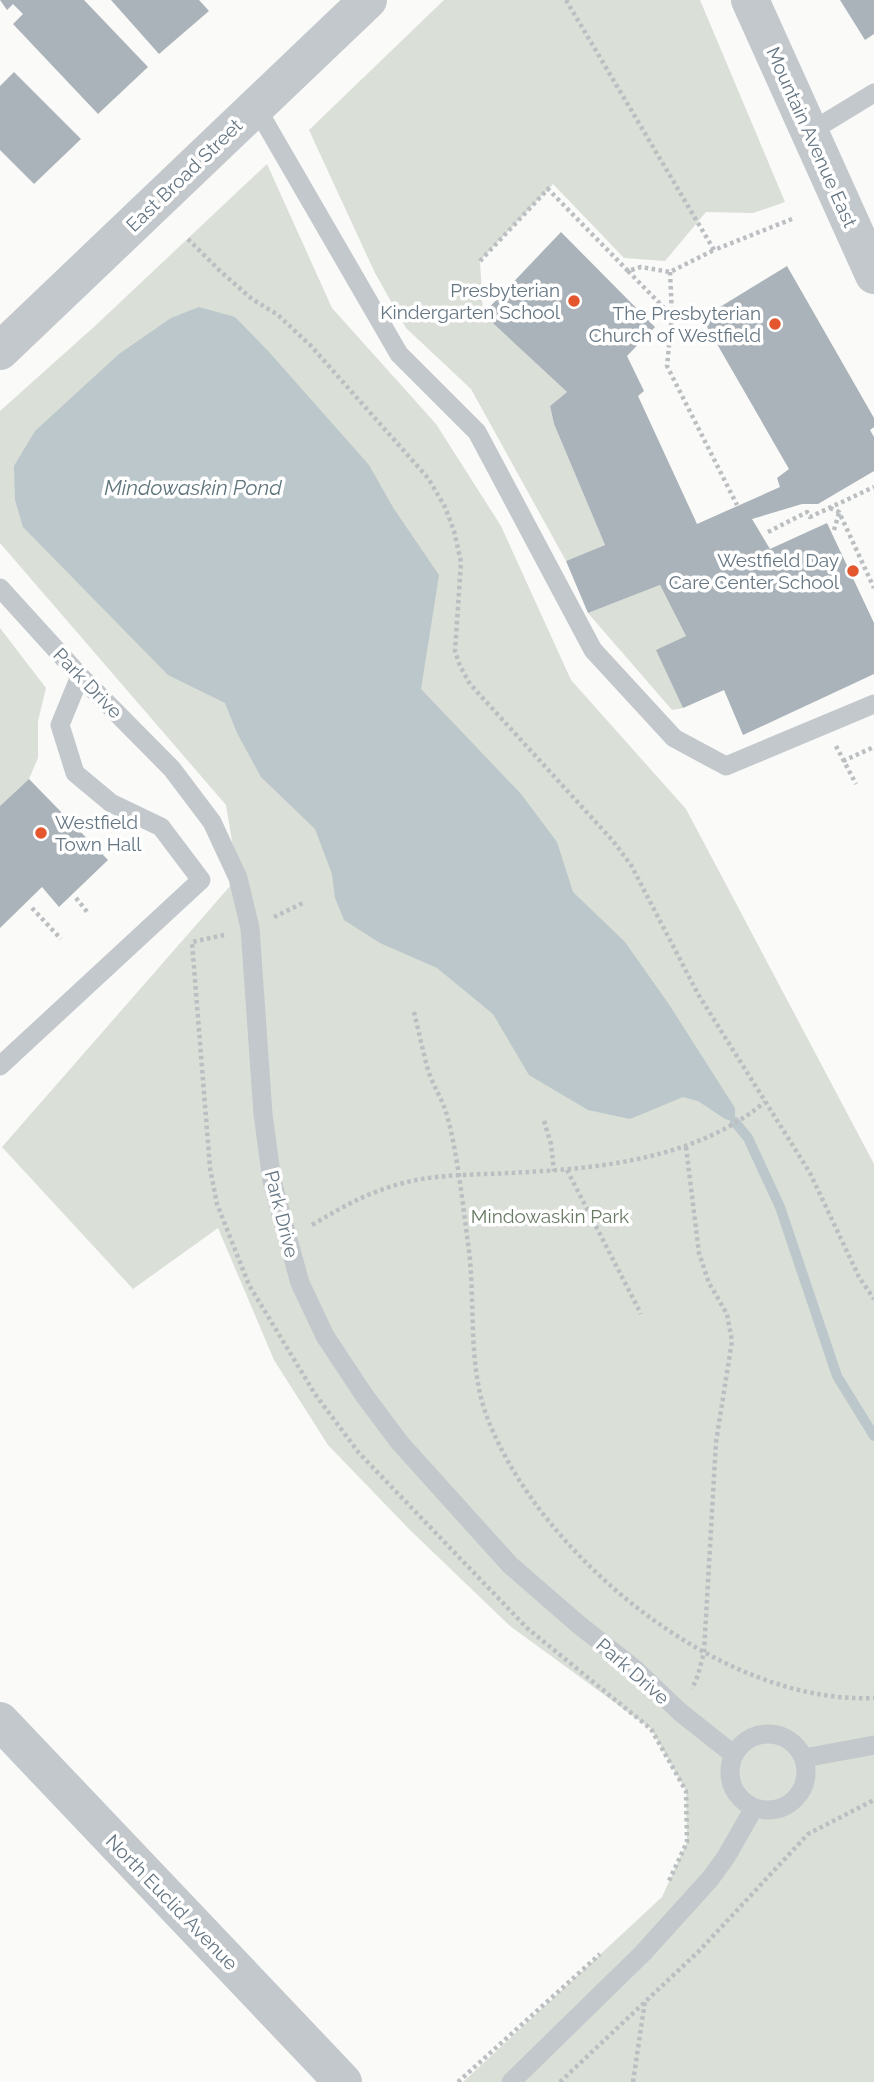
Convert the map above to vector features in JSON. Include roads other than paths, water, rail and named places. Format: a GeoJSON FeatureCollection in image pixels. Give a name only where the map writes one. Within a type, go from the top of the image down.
{"type":"FeatureCollection","features":[{"type":"Feature","properties":{"kind":"street","name":"East Broad Street"},"geometry":{"type":"LineString","coordinates":[[0,351],[368,0]]}},
{"type":"Feature","properties":{"kind":"street","name":"Mountain Avenue East"},"geometry":{"type":"LineString","coordinates":[[750,0],[874,275]]}},
{"type":"Feature","properties":{"kind":"street","name":"North Euclid Avenue"},"geometry":{"type":"LineString","coordinates":[[0,1721],[343,2082]]}},
{"type":"Feature","properties":{"kind":"lane"},"geometry":{"type":"LineString","coordinates":[[810,132],[874,93]]}},
{"type":"Feature","properties":{"kind":"lane"},"geometry":{"type":"LineString","coordinates":[[256,107],[399,354],[477,432],[593,650],[674,738],[726,766],[874,704]]}},
{"type":"Feature","properties":{"kind":"lane","name":"Park Drive"},"geometry":{"type":"LineString","coordinates":[[0,588],[80,676],[172,769],[212,822],[238,878],[250,928],[263,1114],[272,1181],[300,1283],[325,1336],[400,1443],[510,1565],[636,1670],[680,1712],[733,1754]]}},
{"type":"Feature","properties":{"kind":"lane"},"geometry":{"type":"LineString","coordinates":[[80,676],[60,725],[75,773],[111,803],[161,827],[201,880]]}},
{"type":"Feature","properties":{"kind":"lane"},"geometry":{"type":"LineString","coordinates":[[0,1066],[201,880],[238,878]]}},
{"type":"Feature","properties":{"kind":"lane"},"geometry":{"type":"LineString","coordinates":[[777,1734],[798,1748],[804,1758],[807,1771],[805,1784],[790,1804],[766,1811],[754,1808],[734,1791],[730,1779],[733,1754],[741,1744],[752,1737],[777,1734]]}},
{"type":"Feature","properties":{"kind":"lane"},"geometry":{"type":"LineString","coordinates":[[804,1758],[874,1745]]}},
{"type":"Feature","properties":{"kind":"lane"},"geometry":{"type":"LineString","coordinates":[[511,2082],[627,1969],[710,1879],[754,1808]]}},
{"type":"Feature","properties":{"kind":"water","name":"Mindowaskin Pond"},"geometry":{"type":"Polygon","coordinates":[[[199,307],[235,317],[369,465],[394,509],[439,575],[421,689],[521,794],[557,842],[573,892],[625,942],[670,1006],[735,1108],[735,1122],[725,1119],[698,1101],[683,1097],[630,1119],[588,1110],[529,1075],[493,1014],[437,968],[380,943],[344,920],[335,898],[332,874],[315,829],[261,777],[237,733],[225,703],[168,675],[23,527],[15,500],[14,466],[35,431],[119,354],[171,318],[199,307]]]}},
{"type":"Feature","properties":{"kind":"waterway"},"geometry":{"type":"LineString","coordinates":[[735,1122],[748,1138],[780,1207],[837,1376],[874,1436]]}},
{"type":"Feature","properties":{"kind":"place","name":"Presbyterian Kindergarten School"},"geometry":{"type":"Point","coordinates":[574,301]}},
{"type":"Feature","properties":{"kind":"place","name":"The Presbyterian Church of Westfield"},"geometry":{"type":"Point","coordinates":[775,324]}},
{"type":"Feature","properties":{"kind":"place","name":"Westfield Day Care Center School"},"geometry":{"type":"Point","coordinates":[853,571]}},
{"type":"Feature","properties":{"kind":"place","name":"Westfield Town Hall"},"geometry":{"type":"Point","coordinates":[41,833]}},
{"type":"Feature","properties":{"kind":"park label","name":"Mindowaskin Park"},"geometry":{"type":"Point","coordinates":[550,1216]}}]}
